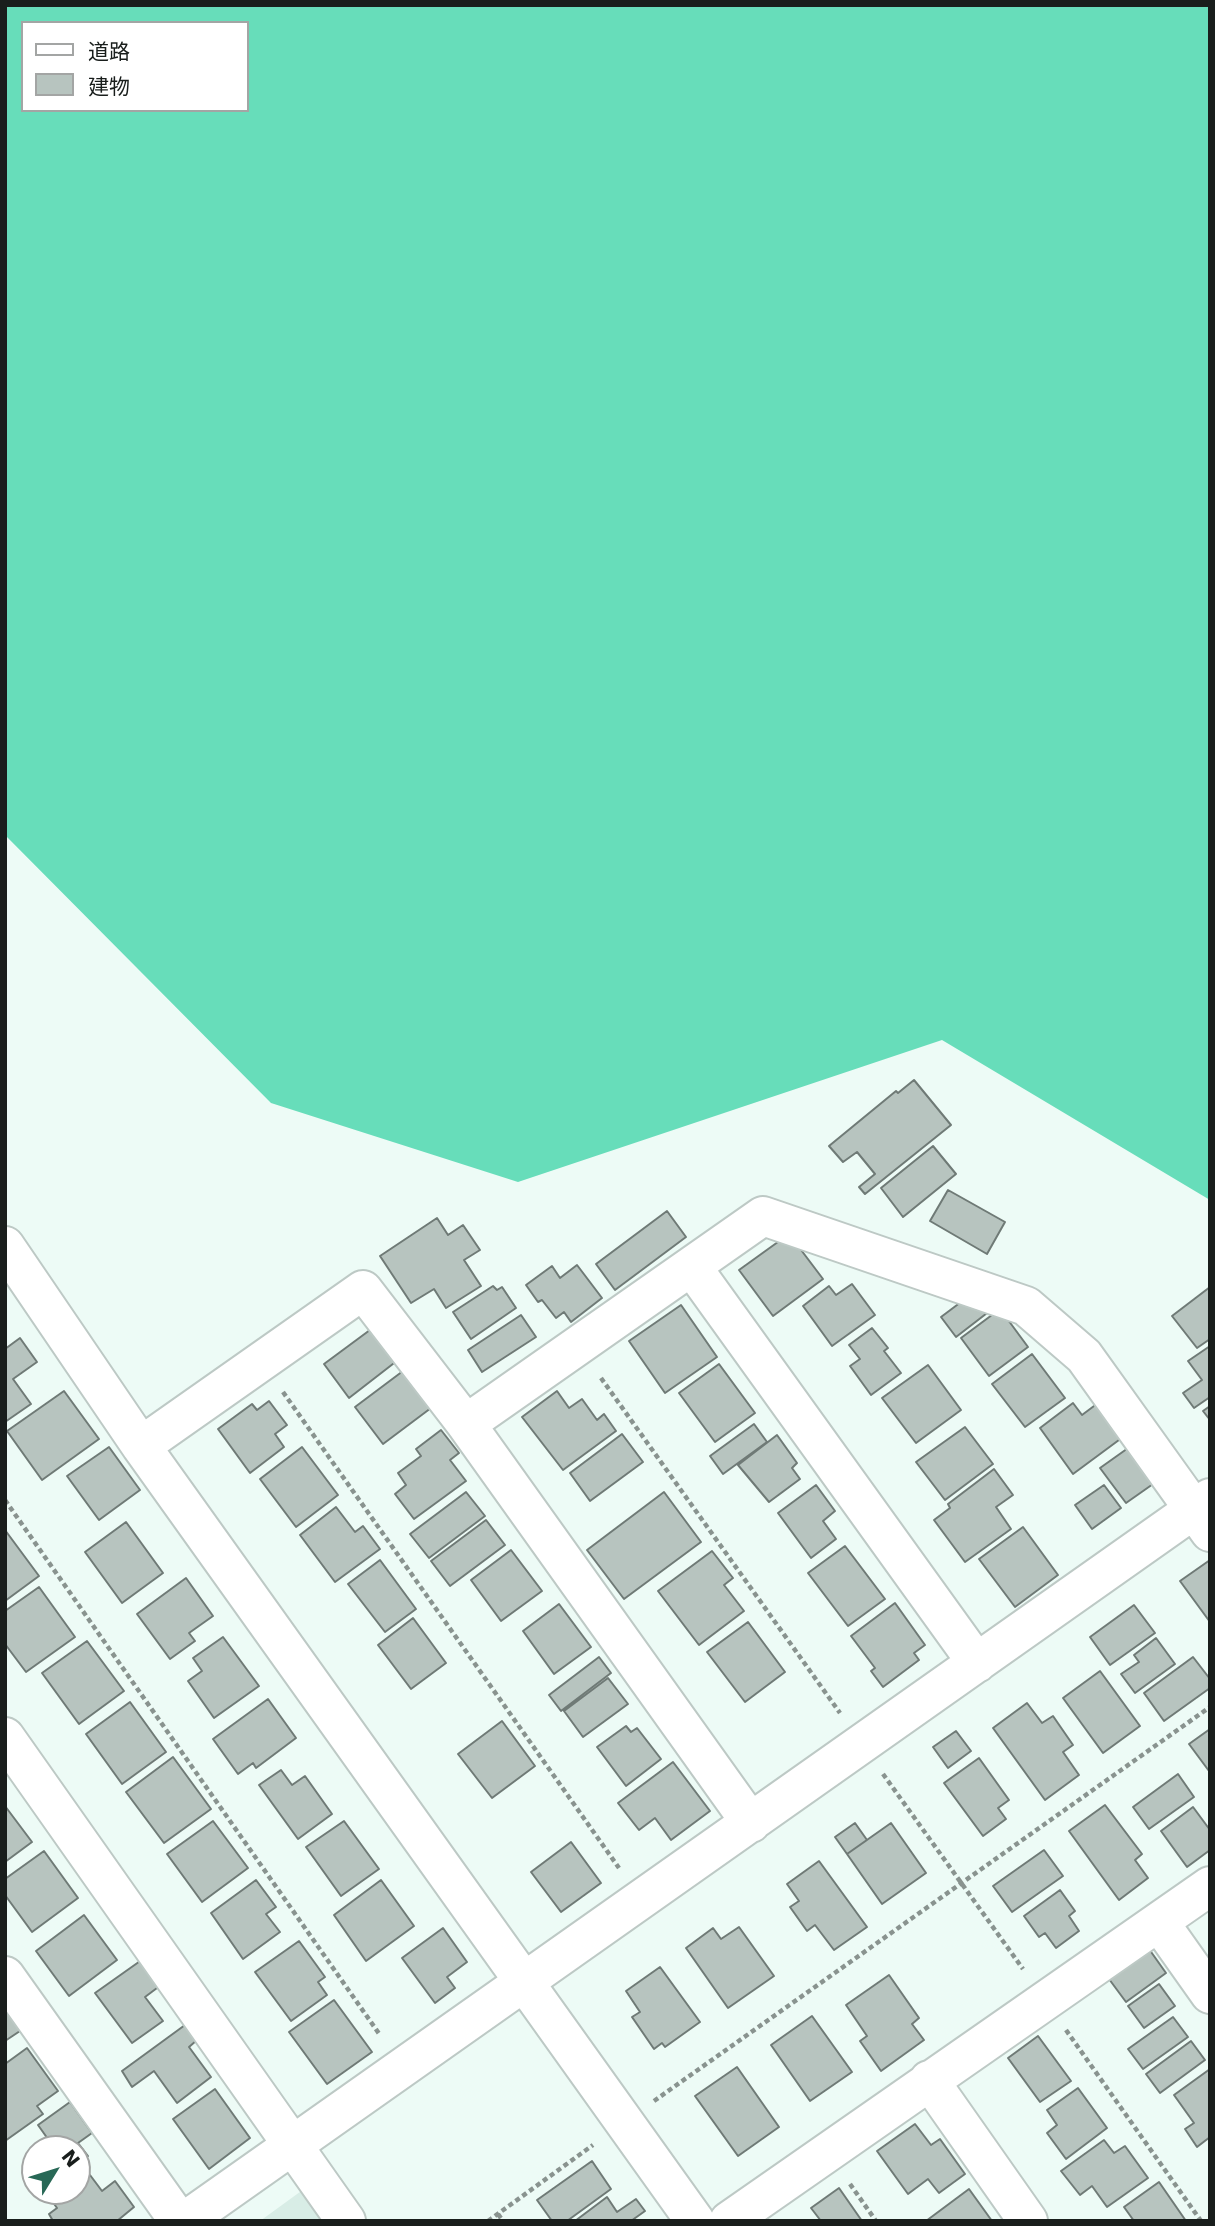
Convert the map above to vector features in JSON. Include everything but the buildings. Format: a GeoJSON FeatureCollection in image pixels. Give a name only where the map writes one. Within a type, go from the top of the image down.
{"type":"FeatureCollection","features":[{"type":"Feature","properties":{"kind":"street"},"geometry":{"type":"LineString","coordinates":[[185,2221],[978,1663],[1204,1513],[1084,1356],[1026,1306],[763,1216],[466,1424]]}},
{"type":"Feature","properties":{"kind":"street"},"geometry":{"type":"LineString","coordinates":[[5,1245],[141,1446],[523,1984],[695,2221]]}},
{"type":"Feature","properties":{"kind":"street"},"geometry":{"type":"LineString","coordinates":[[692,1267],[978,1663]]}},
{"type":"Feature","properties":{"kind":"street"},"geometry":{"type":"LineString","coordinates":[[141,1446],[363,1290],[466,1424],[751,1823]]}},
{"type":"Feature","properties":{"kind":"street"},"geometry":{"type":"LineString","coordinates":[[5,1737],[346,2221]]}},
{"type":"Feature","properties":{"kind":"street"},"geometry":{"type":"LineString","coordinates":[[729,2221],[1210,1885]]}},
{"type":"Feature","properties":{"kind":"street"},"geometry":{"type":"LineString","coordinates":[[1159,1922],[1210,1994]]}},
{"type":"Feature","properties":{"kind":"street"},"geometry":{"type":"LineString","coordinates":[[5,1976],[179,2221]]}},
{"type":"Feature","properties":{"kind":"street"},"geometry":{"type":"LineString","coordinates":[[929,2080],[1028,2221]]}},
{"type":"Feature","properties":{"kind":"path"},"geometry":{"type":"LineString","coordinates":[[578,1346],[1201,2221]]}},
{"type":"Feature","properties":{"kind":"path"},"geometry":{"type":"LineString","coordinates":[[262,1363],[642,1900]]}},
{"type":"Feature","properties":{"kind":"path"},"geometry":{"type":"LineString","coordinates":[[5,1500],[402,2068]]}},
{"type":"Feature","properties":{"kind":"path"},"geometry":{"type":"LineString","coordinates":[[488,2221],[1210,1707]]}},
{"type":"Feature","properties":{"kind":"path"},"geometry":{"type":"LineString","coordinates":[[498,2214],[503,2221]]}},
{"type":"Feature","properties":{"kind":"shaded area"},"geometry":{"type":"Polygon","coordinates":[[[304,2189],[327,2221],[260,2221],[304,2189]]]}},
{"type":"Feature","properties":{"kind":"green space"},"geometry":{"type":"Polygon","coordinates":[[[5,5],[1210,5],[1210,1200],[942,1040],[518,1182],[271,1103],[5,835],[5,5]]]}}]}
